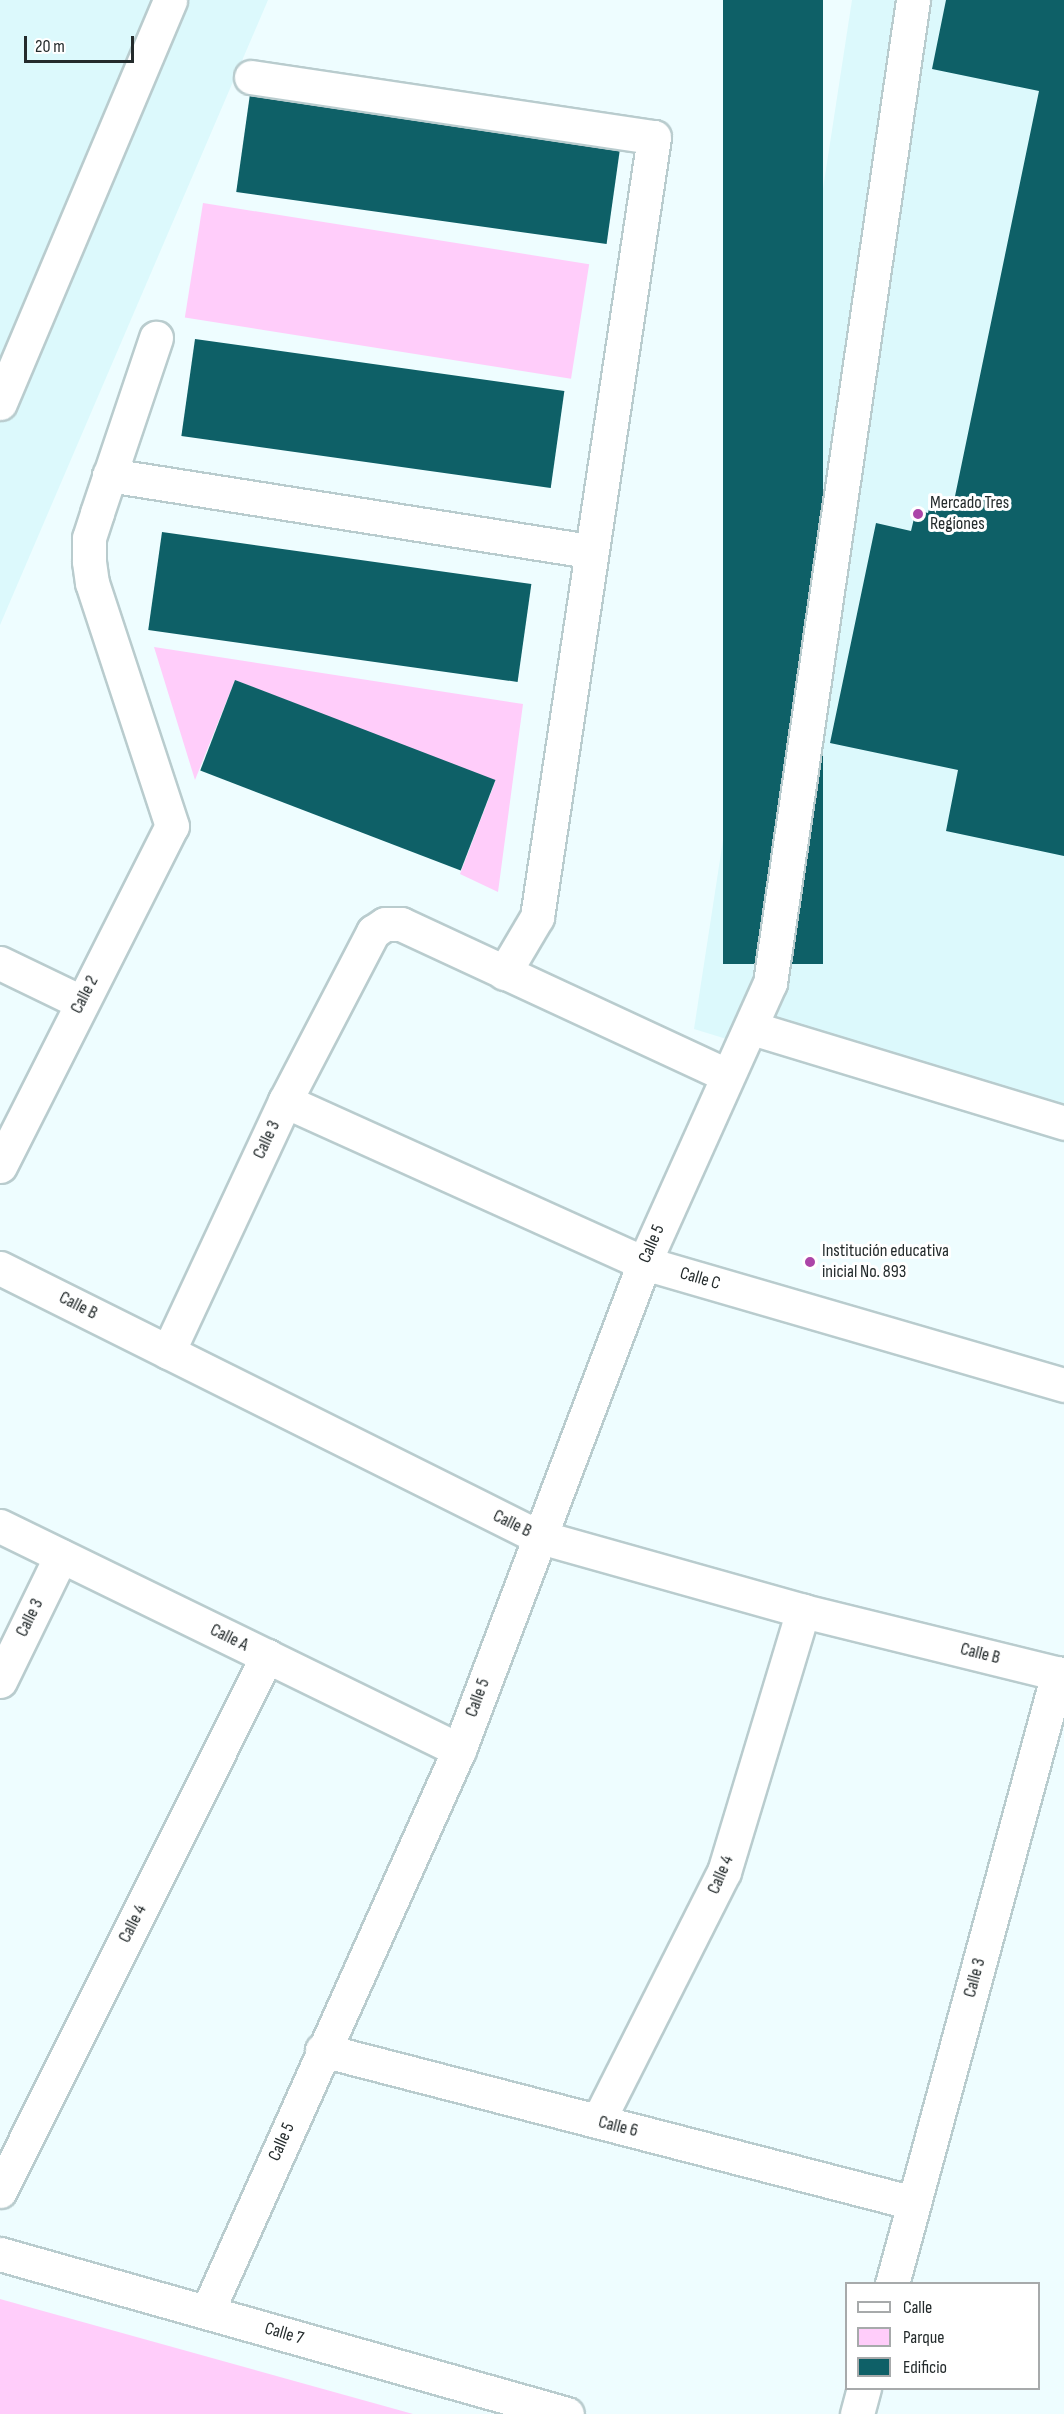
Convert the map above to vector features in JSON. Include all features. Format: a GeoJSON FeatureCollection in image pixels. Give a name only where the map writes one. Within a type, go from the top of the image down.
{"type":"FeatureCollection","features":[{"type":"Feature","properties":{"kind":"street"},"geometry":{"type":"LineString","coordinates":[[4,382],[170,0]]}},
{"type":"Feature","properties":{"kind":"street","name":"Calle 5"},"geometry":{"type":"LineString","coordinates":[[207,2312],[322,2050],[459,1750],[537,1536],[644,1263],[727,1075],[752,1028],[770,983],[913,0]]}},
{"type":"Feature","properties":{"kind":"street"},"geometry":{"type":"LineString","coordinates":[[251,77],[654,137],[537,917],[504,973],[727,1075]]}},
{"type":"Feature","properties":{"kind":"street"},"geometry":{"type":"LineString","coordinates":[[156,338],[109,475],[591,551]]}},
{"type":"Feature","properties":{"kind":"street","name":"Calle 2"},"geometry":{"type":"LineString","coordinates":[[0,1166],[172,826],[92,583],[89,538],[109,475]]}},
{"type":"Feature","properties":{"kind":"street","name":"Calle 3"},"geometry":{"type":"LineString","coordinates":[[168,1352],[285,1101],[373,932],[385,924],[401,924],[504,973]]}},
{"type":"Feature","properties":{"kind":"street"},"geometry":{"type":"LineString","coordinates":[[0,963],[81,1002]]}},
{"type":"Feature","properties":{"kind":"street"},"geometry":{"type":"LineString","coordinates":[[752,1028],[1064,1123]]}},
{"type":"Feature","properties":{"kind":"street","name":"Calle C"},"geometry":{"type":"LineString","coordinates":[[285,1101],[644,1263],[1064,1385]]}},
{"type":"Feature","properties":{"kind":"street","name":"Calle B"},"geometry":{"type":"LineString","coordinates":[[0,1268],[537,1536],[803,1611],[1061,1674]]}},
{"type":"Feature","properties":{"kind":"street","name":"Calle A"},"geometry":{"type":"LineString","coordinates":[[0,1526],[459,1750]]}},
{"type":"Feature","properties":{"kind":"street","name":"Calle 3"},"geometry":{"type":"LineString","coordinates":[[0,1681],[61,1556]]}},
{"type":"Feature","properties":{"kind":"street","name":"Calle 4"},"geometry":{"type":"LineString","coordinates":[[597,2121],[724,1872],[803,1611]]}},
{"type":"Feature","properties":{"kind":"street","name":"Calle 4"},"geometry":{"type":"LineString","coordinates":[[0,2191],[267,1656]]}},
{"type":"Feature","properties":{"kind":"street","name":"Calle 3"},"geometry":{"type":"LineString","coordinates":[[892,2282],[1061,1674]]}},
{"type":"Feature","properties":{"kind":"street","name":"Calle 6"},"geometry":{"type":"LineString","coordinates":[[322,2050],[914,2203]]}},
{"type":"Feature","properties":{"kind":"street","name":"Calle 7"},"geometry":{"type":"LineString","coordinates":[[0,2254],[567,2414]]}},
{"type":"Feature","properties":{"kind":"street"},"geometry":{"type":"LineString","coordinates":[[857,2414],[863,2390]]}},
{"type":"Feature","properties":{"kind":"shaded area"},"geometry":{"type":"Polygon","coordinates":[[[0,0],[268,0],[0,625],[0,0]]]}},
{"type":"Feature","properties":{"kind":"shaded area","name":"Mercado Tres Regiones"},"geometry":{"type":"Polygon","coordinates":[[[852,0],[1064,0],[1064,1143],[694,1029],[852,0]]]}},
{"type":"Feature","properties":{"kind":"green space"},"geometry":{"type":"Polygon","coordinates":[[[203,203],[589,264],[571,379],[185,318],[203,203]]]}},
{"type":"Feature","properties":{"kind":"green space"},"geometry":{"type":"Polygon","coordinates":[[[154,647],[523,704],[498,892],[460,874],[495,782],[235,680],[195,780],[154,647]]]}},
{"type":"Feature","properties":{"kind":"green space"},"geometry":{"type":"Polygon","coordinates":[[[0,2299],[413,2414],[0,2414],[0,2299]]]}},
{"type":"Feature","properties":{"kind":"building"},"geometry":{"type":"Polygon","coordinates":[[[723,0],[823,0],[823,964],[723,964],[723,0]]]}},
{"type":"Feature","properties":{"kind":"building"},"geometry":{"type":"Polygon","coordinates":[[[946,0],[1064,0],[1064,856],[946,831],[958,770],[830,743],[876,523],[911,531],[916,510],[928,513],[932,496],[954,501],[1039,91],[932,69],[946,0]]]}},
{"type":"Feature","properties":{"kind":"building"},"geometry":{"type":"Polygon","coordinates":[[[250,94],[620,146],[607,244],[236,192],[250,94]]]}},
{"type":"Feature","properties":{"kind":"building"},"geometry":{"type":"Polygon","coordinates":[[[195,339],[564,391],[551,488],[181,436],[195,339]]]}},
{"type":"Feature","properties":{"kind":"building"},"geometry":{"type":"Polygon","coordinates":[[[162,532],[531,584],[518,682],[148,630],[162,532]]]}},
{"type":"Feature","properties":{"kind":"building"},"geometry":{"type":"Polygon","coordinates":[[[235,680],[495,780],[461,871],[200,771],[235,680]]]}},
{"type":"Feature","properties":{"kind":"place","name":"Mercado Tres Regiones"},"geometry":{"type":"Point","coordinates":[918,514]}},
{"type":"Feature","properties":{"kind":"place","name":"Institución educativa inicial No. 893"},"geometry":{"type":"Point","coordinates":[810,1262]}}]}
